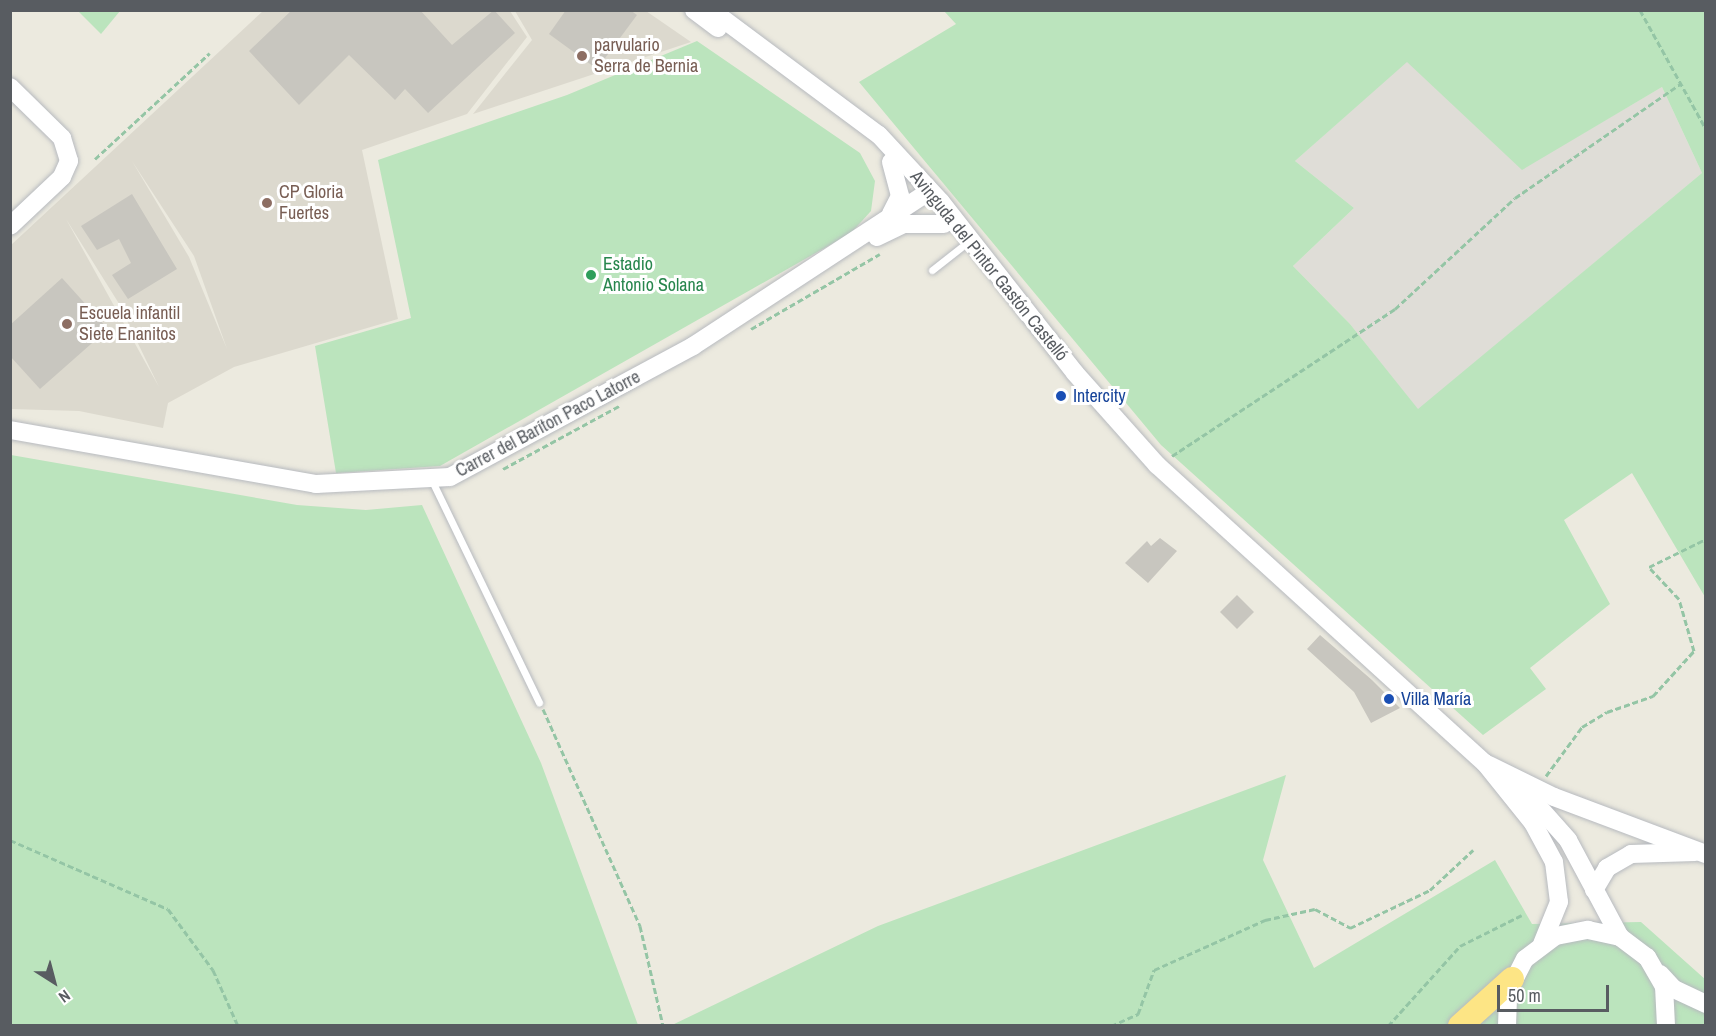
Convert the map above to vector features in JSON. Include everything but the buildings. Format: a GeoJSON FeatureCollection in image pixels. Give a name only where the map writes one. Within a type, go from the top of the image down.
{"type":"FeatureCollection","features":[{"type":"Feature","properties":{"kind":"highway"},"geometry":{"type":"LineString","coordinates":[[1460,1026],[1512,979]]}},
{"type":"Feature","properties":{"kind":"main road","name":"Avinguda del Pintor Gastón Castelló"},"geometry":{"type":"LineString","coordinates":[[694,10],[831,109],[891,162],[950,223],[961,247],[1110,432],[1493,767],[1568,840],[1620,937]]}},
{"type":"Feature","properties":{"kind":"main road","name":"Avinguda del Pintor Gastón Castelló"},"geometry":{"type":"LineString","coordinates":[[711,10],[879,135],[1075,373],[1157,465],[1269,571]]}},
{"type":"Feature","properties":{"kind":"main road"},"geometry":{"type":"LineString","coordinates":[[10,87],[62,138],[69,161],[62,177],[10,226]]}},
{"type":"Feature","properties":{"kind":"main road","name":"Avinguda del Pintor Gastón Castelló"},"geometry":{"type":"LineString","coordinates":[[884,222],[900,196],[891,162]]}},
{"type":"Feature","properties":{"kind":"main road","name":"Carrer del Baríton Paco Latorre"},"geometry":{"type":"LineString","coordinates":[[10,430],[316,484],[432,481],[467,468],[693,346],[922,196]]}},
{"type":"Feature","properties":{"kind":"main road","name":"Carrer del Baríton Paco Latorre"},"geometry":{"type":"LineString","coordinates":[[811,270],[904,224],[950,223]]}},
{"type":"Feature","properties":{"kind":"main road","name":"Avinguda del Pintor Gastón Castelló"},"geometry":{"type":"LineString","coordinates":[[1493,767],[1536,788],[1704,853]]}},
{"type":"Feature","properties":{"kind":"main road","name":"Avinguda del Pintor Gastón Castelló"},"geometry":{"type":"LineString","coordinates":[[1493,767],[1533,823],[1554,862],[1559,902],[1542,944]]}},
{"type":"Feature","properties":{"kind":"main road","name":"Avinguda del Pintor Gastón Castelló"},"geometry":{"type":"LineString","coordinates":[[1594,890],[1607,868],[1631,854],[1704,853]]}},
{"type":"Feature","properties":{"kind":"main road"},"geometry":{"type":"LineString","coordinates":[[1507,1026],[1512,979],[1542,944],[1588,930],[1620,937],[1674,989],[1706,1004]]}},
{"type":"Feature","properties":{"kind":"main road"},"geometry":{"type":"LineString","coordinates":[[1657,971],[1667,1003],[1666,1026]]}},
{"type":"Feature","properties":{"kind":"lane"},"geometry":{"type":"LineString","coordinates":[[932,270],[961,247]]}},
{"type":"Feature","properties":{"kind":"lane"},"geometry":{"type":"LineString","coordinates":[[432,481],[539,702]]}},
{"type":"Feature","properties":{"kind":"path"},"geometry":{"type":"LineString","coordinates":[[1640,10],[1706,129]]}},
{"type":"Feature","properties":{"kind":"path"},"geometry":{"type":"LineString","coordinates":[[95,159],[112,146],[210,53]]}},
{"type":"Feature","properties":{"kind":"path"},"geometry":{"type":"LineString","coordinates":[[1157,465],[1395,309],[1515,198],[1680,84]]}},
{"type":"Feature","properties":{"kind":"path"},"geometry":{"type":"LineString","coordinates":[[499,471],[580,429]]}},
{"type":"Feature","properties":{"kind":"path"},"geometry":{"type":"LineString","coordinates":[[1536,788],[1582,727],[1607,711],[1653,696],[1694,651],[1679,599],[1649,567],[1706,539]]}},
{"type":"Feature","properties":{"kind":"path"},"geometry":{"type":"LineString","coordinates":[[539,702],[640,926],[663,1026]]}},
{"type":"Feature","properties":{"kind":"path"},"geometry":{"type":"LineString","coordinates":[[10,840],[168,909],[213,970],[238,1026]]}},
{"type":"Feature","properties":{"kind":"path"},"geometry":{"type":"LineString","coordinates":[[1111,1026],[1138,1014],[1154,970],[1265,920],[1305,911],[1315,909],[1350,928],[1430,890],[1473,850]]}},
{"type":"Feature","properties":{"kind":"path"},"geometry":{"type":"LineString","coordinates":[[1388,1026],[1460,946],[1522,915]]}},
{"type":"Feature","properties":{"kind":"shaded area","name":"CP Gloria Fuertes"},"geometry":{"type":"Polygon","coordinates":[[[263,11],[510,11],[527,37],[467,114],[362,150],[398,319],[234,367],[168,403],[163,428],[79,411],[11,409],[11,245],[263,11]],[[132,161],[189,257],[227,349],[194,256],[132,161]],[[66,219],[159,387],[118,302],[66,219]]]}},
{"type":"Feature","properties":{"kind":"shaded area","name":"parvulario Serra de Bernia"},"geometry":{"type":"Polygon","coordinates":[[[515,11],[646,11],[691,42],[473,114],[532,40],[515,11]]]}},
{"type":"Feature","properties":{"kind":"shaded area"},"geometry":{"type":"Polygon","coordinates":[[[1407,61],[1522,169],[1662,87],[1702,173],[1418,410],[1350,324],[1293,266],[1354,208],[1295,161],[1407,61]]]}},
{"type":"Feature","properties":{"kind":"green space"},"geometry":{"type":"Polygon","coordinates":[[[78,11],[120,11],[101,34],[78,11]]]}},
{"type":"Feature","properties":{"kind":"green space"},"geometry":{"type":"Polygon","coordinates":[[[944,11],[1705,11],[1705,597],[1632,473],[1564,520],[1610,604],[1530,668],[1546,689],[1483,735],[1161,445],[859,82],[956,24],[944,11]],[[1407,62],[1295,161],[1354,208],[1293,266],[1350,324],[1418,409],[1702,173],[1662,87],[1522,170],[1407,62]]]}},
{"type":"Feature","properties":{"kind":"green space","name":"Estadio Antonio Solana"},"geometry":{"type":"Polygon","coordinates":[[[697,41],[860,153],[875,181],[871,211],[851,233],[440,466],[336,473],[315,346],[411,318],[378,160],[567,95],[697,41]]]}},
{"type":"Feature","properties":{"kind":"green space"},"geometry":{"type":"Polygon","coordinates":[[[11,455],[297,505],[366,510],[422,505],[541,763],[638,1025],[11,1025],[11,455]]]}},
{"type":"Feature","properties":{"kind":"green space"},"geometry":{"type":"Polygon","coordinates":[[[1286,775],[1263,860],[1314,968],[1495,860],[1532,924],[1641,922],[1706,980],[1705,1026],[670,1026],[878,926],[1286,775]]]}},
{"type":"Feature","properties":{"kind":"place","name":"parvulario Serra de Bernia"},"geometry":{"type":"Point","coordinates":[582,56]}},
{"type":"Feature","properties":{"kind":"place","name":"CP Gloria Fuertes"},"geometry":{"type":"Point","coordinates":[267,203]}},
{"type":"Feature","properties":{"kind":"place","name":"Estadio Antonio Solana"},"geometry":{"type":"Point","coordinates":[591,275]}},
{"type":"Feature","properties":{"kind":"place","name":"Escuela infantil Siete Enanitos"},"geometry":{"type":"Point","coordinates":[67,324]}},
{"type":"Feature","properties":{"kind":"place","name":"Intercity"},"geometry":{"type":"Point","coordinates":[1061,396]}},
{"type":"Feature","properties":{"kind":"place","name":"Villa María"},"geometry":{"type":"Point","coordinates":[1389,699]}}]}
